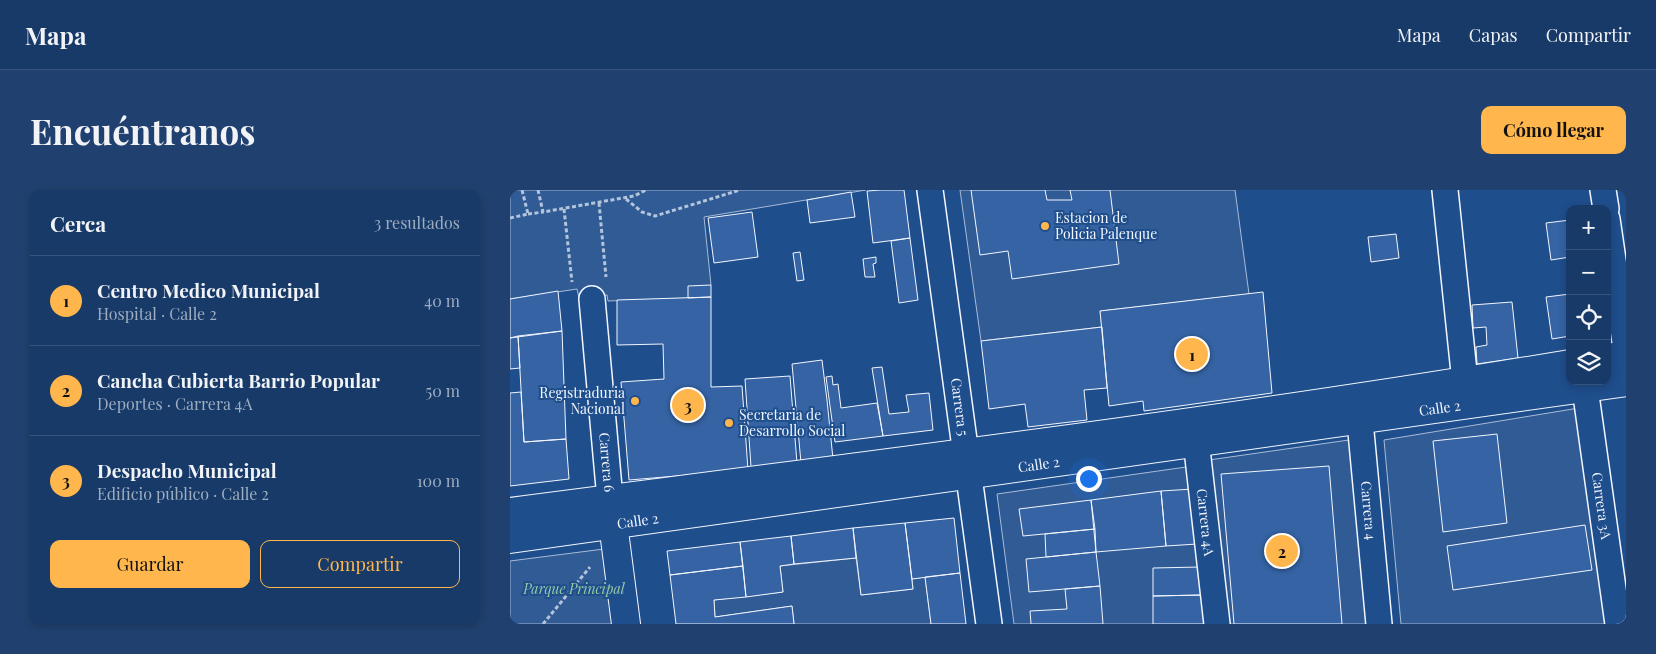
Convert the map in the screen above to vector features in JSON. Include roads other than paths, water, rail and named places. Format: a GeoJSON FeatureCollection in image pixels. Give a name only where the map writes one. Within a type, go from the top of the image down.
{"type":"FeatureCollection","features":[{"type":"Feature","properties":{"kind":"street","name":"Carrera 5"},"geometry":{"type":"LineString","coordinates":[[930,190],[968,463],[988,624]]}},
{"type":"Feature","properties":{"kind":"street"},"geometry":{"type":"LineString","coordinates":[[1445,190],[1466,393]]}},
{"type":"Feature","properties":{"kind":"street"},"geometry":{"type":"LineString","coordinates":[[1603,190],[1605,205]]}},
{"type":"Feature","properties":{"kind":"street"},"geometry":{"type":"LineString","coordinates":[[1611,246],[1626,349]]}},
{"type":"Feature","properties":{"kind":"street","name":"Carrera 6"},"geometry":{"type":"LineString","coordinates":[[592,299],[612,512],[626,624]]}},
{"type":"Feature","properties":{"kind":"street"},"geometry":{"type":"LineString","coordinates":[[1611,357],[1626,355]]}},
{"type":"Feature","properties":{"kind":"street","name":"Calle 2"},"geometry":{"type":"LineString","coordinates":[[1466,393],[1566,365]]}},
{"type":"Feature","properties":{"kind":"street","name":"Calle 2"},"geometry":{"type":"LineString","coordinates":[[510,539],[612,512],[1466,393],[1585,388],[1626,382]]}},
{"type":"Feature","properties":{"kind":"street","name":"Carrera 3A"},"geometry":{"type":"LineString","coordinates":[[1585,388],[1618,624]]}},
{"type":"Feature","properties":{"kind":"street","name":"Carrera 4"},"geometry":{"type":"LineString","coordinates":[[1358,409],[1379,624]]}},
{"type":"Feature","properties":{"kind":"street","name":"Carrera 4A"},"geometry":{"type":"LineString","coordinates":[[1195,432],[1216,624]]}},
{"type":"Feature","properties":{"kind":"street","name":"Calle 2"},"geometry":{"type":"LineString","coordinates":[[510,512],[612,512]]}},
{"type":"Feature","properties":{"kind":"place","name":"Estacion de Policia Palenque"},"geometry":{"type":"Point","coordinates":[1045,226]}},
{"type":"Feature","properties":{"kind":"place","name":"Centro Medico Municipal"},"geometry":{"type":"Point","coordinates":[1192,354]}},
{"type":"Feature","properties":{"kind":"place","name":"Registraduria Nacional"},"geometry":{"type":"Point","coordinates":[635,401]}},
{"type":"Feature","properties":{"kind":"place","name":"Despacho Municipal"},"geometry":{"type":"Point","coordinates":[688,405]}},
{"type":"Feature","properties":{"kind":"place","name":"Secretaria de Desarrollo Social"},"geometry":{"type":"Point","coordinates":[729,423]}},
{"type":"Feature","properties":{"kind":"place","name":"Cancha Cubierta Barrio Popular"},"geometry":{"type":"Point","coordinates":[1282,551]}},
{"type":"Feature","properties":{"kind":"park label","name":"Parque Principal"},"geometry":{"type":"Point","coordinates":[574,589]}}]}
